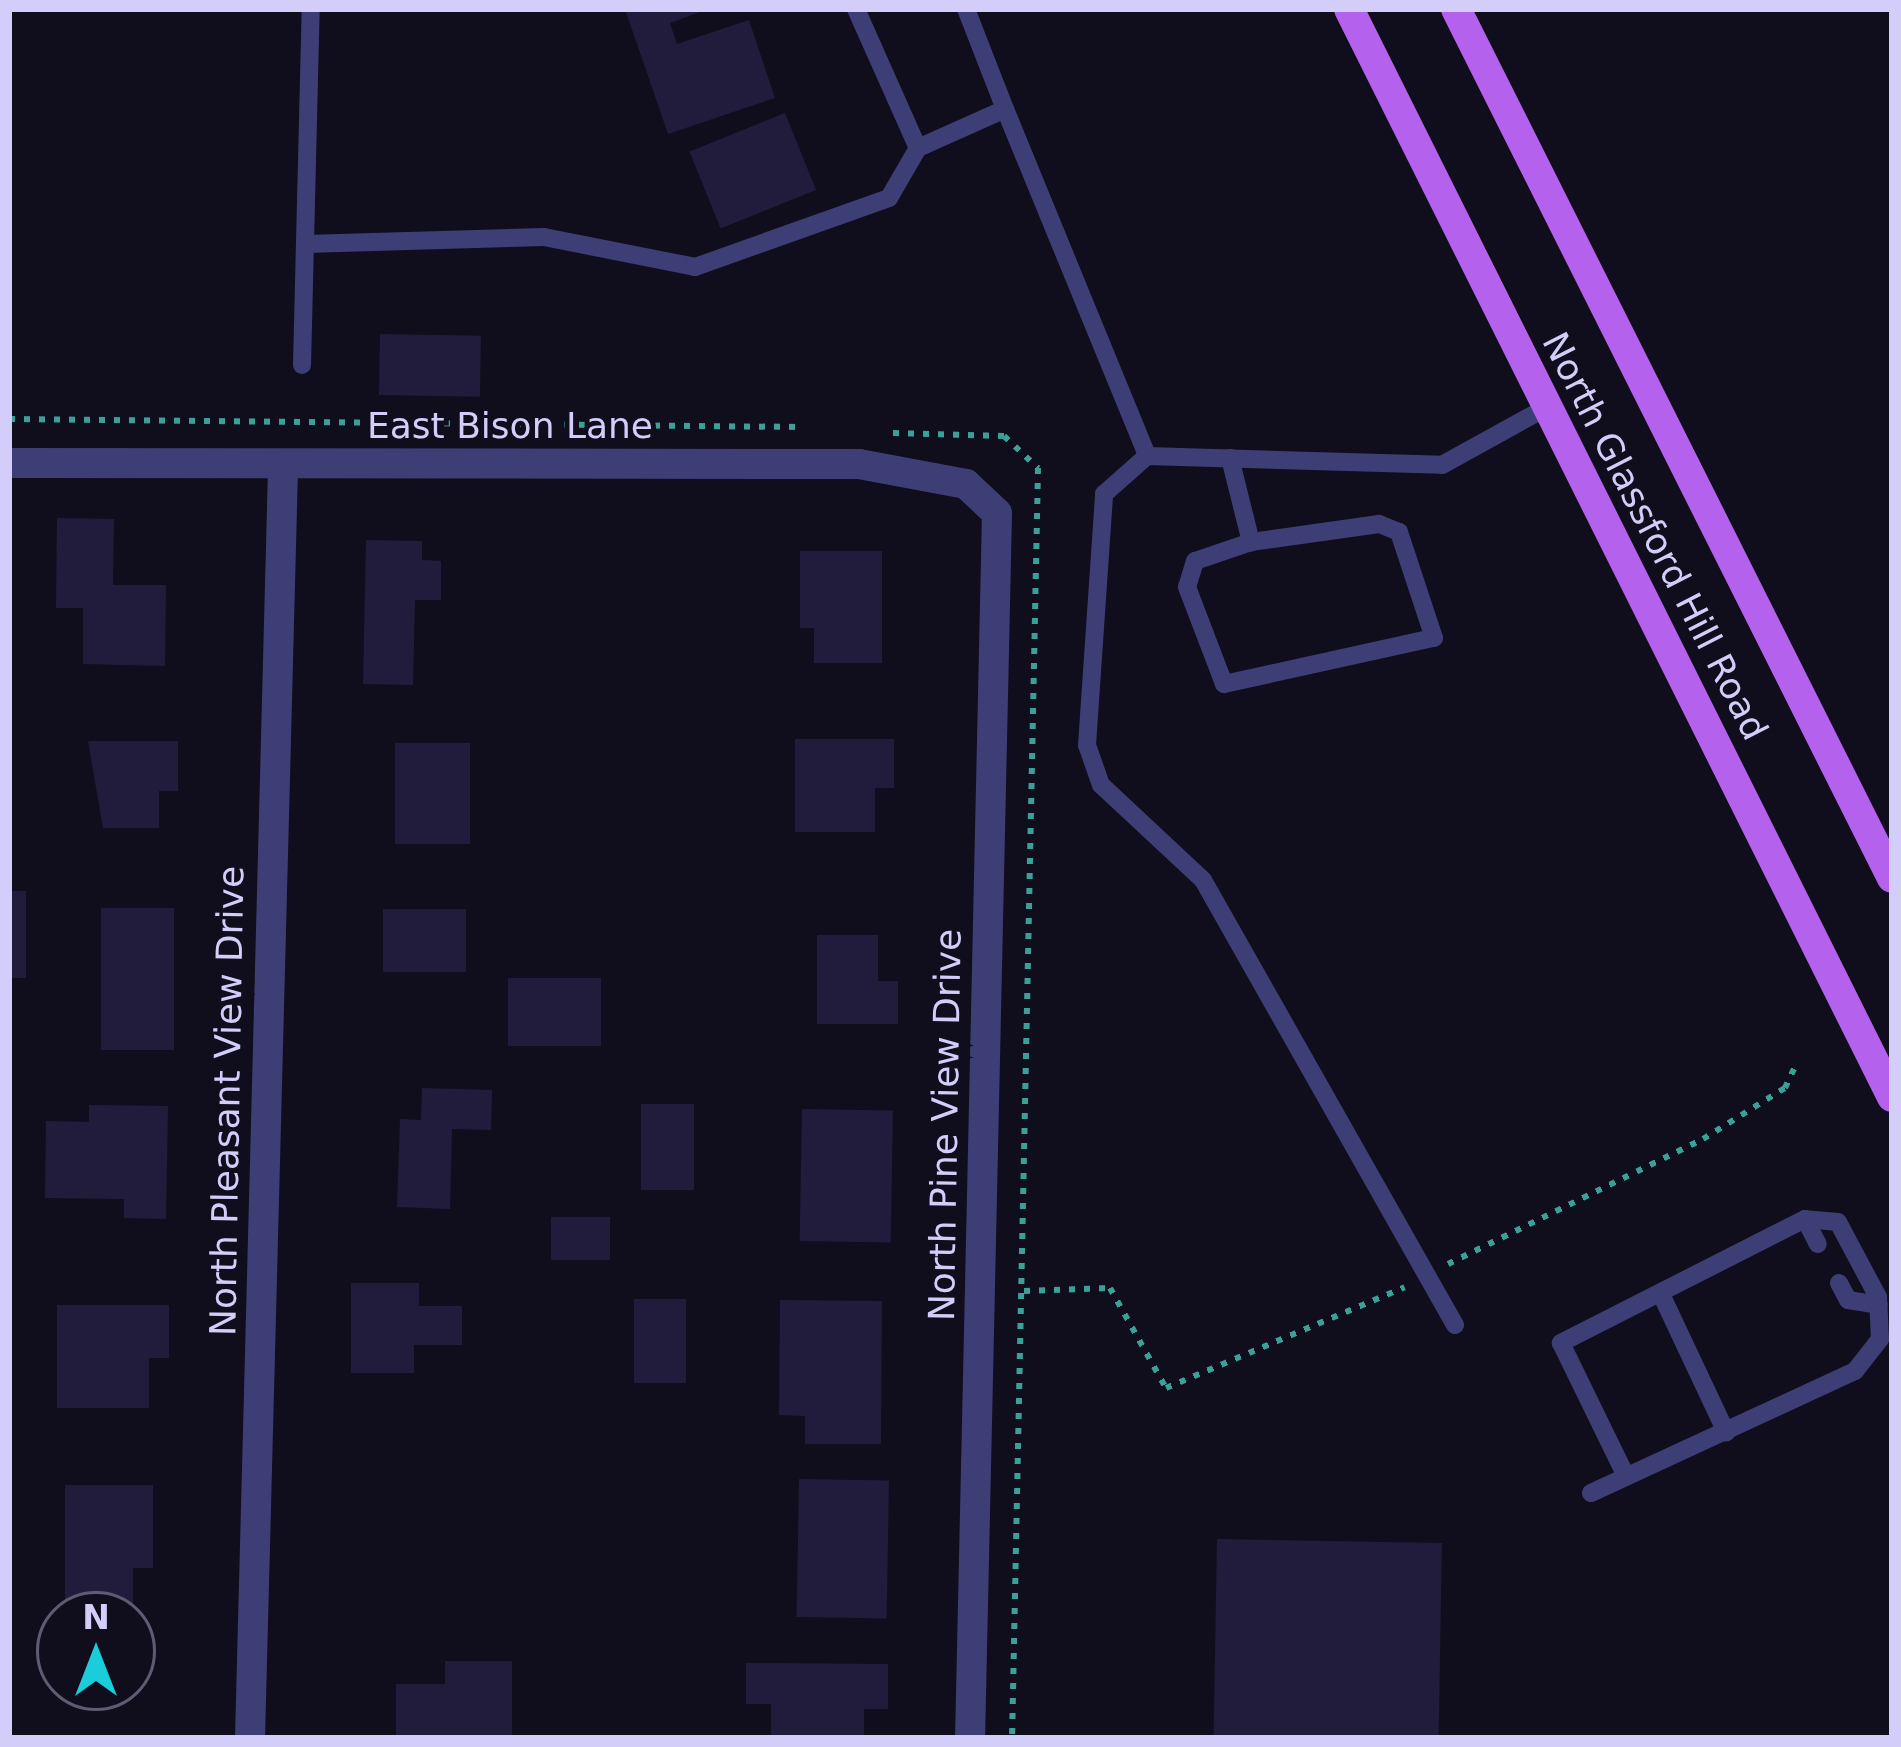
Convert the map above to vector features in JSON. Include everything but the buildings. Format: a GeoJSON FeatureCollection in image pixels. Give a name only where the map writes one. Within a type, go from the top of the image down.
{"type":"FeatureCollection","features":[{"type":"Feature","properties":{"kind":"main road","name":"North Glassford Hill Road"},"geometry":{"type":"LineString","coordinates":[[1348,9],[1892,1097]]}},
{"type":"Feature","properties":{"kind":"main road","name":"North Glassford Hill Road"},"geometry":{"type":"LineString","coordinates":[[1456,9],[1892,878]]}},
{"type":"Feature","properties":{"kind":"street","name":"East Bison Lane"},"geometry":{"type":"LineString","coordinates":[[9,463],[860,464],[966,484],[997,513]]}},
{"type":"Feature","properties":{"kind":"street","name":"North Pleasant View Drive"},"geometry":{"type":"LineString","coordinates":[[250,1738],[283,466]]}},
{"type":"Feature","properties":{"kind":"street","name":"North Pine View Drive"},"geometry":{"type":"LineString","coordinates":[[970,1738],[997,513]]}},
{"type":"Feature","properties":{"kind":"lane"},"geometry":{"type":"LineString","coordinates":[[302,365],[311,9]]}},
{"type":"Feature","properties":{"kind":"lane"},"geometry":{"type":"LineString","coordinates":[[856,9],[918,148]]}},
{"type":"Feature","properties":{"kind":"lane"},"geometry":{"type":"LineString","coordinates":[[965,9],[1147,456]]}},
{"type":"Feature","properties":{"kind":"lane"},"geometry":{"type":"LineString","coordinates":[[305,244],[544,237],[694,267],[889,198],[918,148],[1005,109]]}},
{"type":"Feature","properties":{"kind":"lane"},"geometry":{"type":"LineString","coordinates":[[1455,1325],[1203,880],[1101,784],[1087,745],[1104,494],[1147,456],[1442,465],[1547,406]]}},
{"type":"Feature","properties":{"kind":"lane"},"geometry":{"type":"LineString","coordinates":[[1230,458],[1251,542]]}},
{"type":"Feature","properties":{"kind":"lane"},"geometry":{"type":"LineString","coordinates":[[1378,524],[1399,532],[1434,638],[1224,684],[1187,587],[1195,561],[1251,542],[1378,524]]}},
{"type":"Feature","properties":{"kind":"lane"},"geometry":{"type":"LineString","coordinates":[[1805,1219],[1818,1244]]}},
{"type":"Feature","properties":{"kind":"lane"},"geometry":{"type":"LineString","coordinates":[[1591,1493],[1855,1371],[1880,1339],[1879,1305],[1838,1222],[1805,1219],[1561,1343],[1626,1476]]}},
{"type":"Feature","properties":{"kind":"lane"},"geometry":{"type":"LineString","coordinates":[[1839,1282],[1848,1300],[1879,1305]]}},
{"type":"Feature","properties":{"kind":"lane"},"geometry":{"type":"LineString","coordinates":[[1661,1294],[1726,1432]]}},
{"type":"Feature","properties":{"kind":"path"},"geometry":{"type":"LineString","coordinates":[[9,419],[824,429]]}},
{"type":"Feature","properties":{"kind":"path"},"geometry":{"type":"LineString","coordinates":[[872,433],[1004,436],[1038,468],[1012,1738]]}},
{"type":"Feature","properties":{"kind":"path"},"geometry":{"type":"LineString","coordinates":[[1455,1261],[1703,1139],[1785,1088],[1796,1067]]}},
{"type":"Feature","properties":{"kind":"path"},"geometry":{"type":"LineString","coordinates":[[1024,1291],[1102,1286],[1119,1299],[1166,1388],[1403,1288]]}}]}
